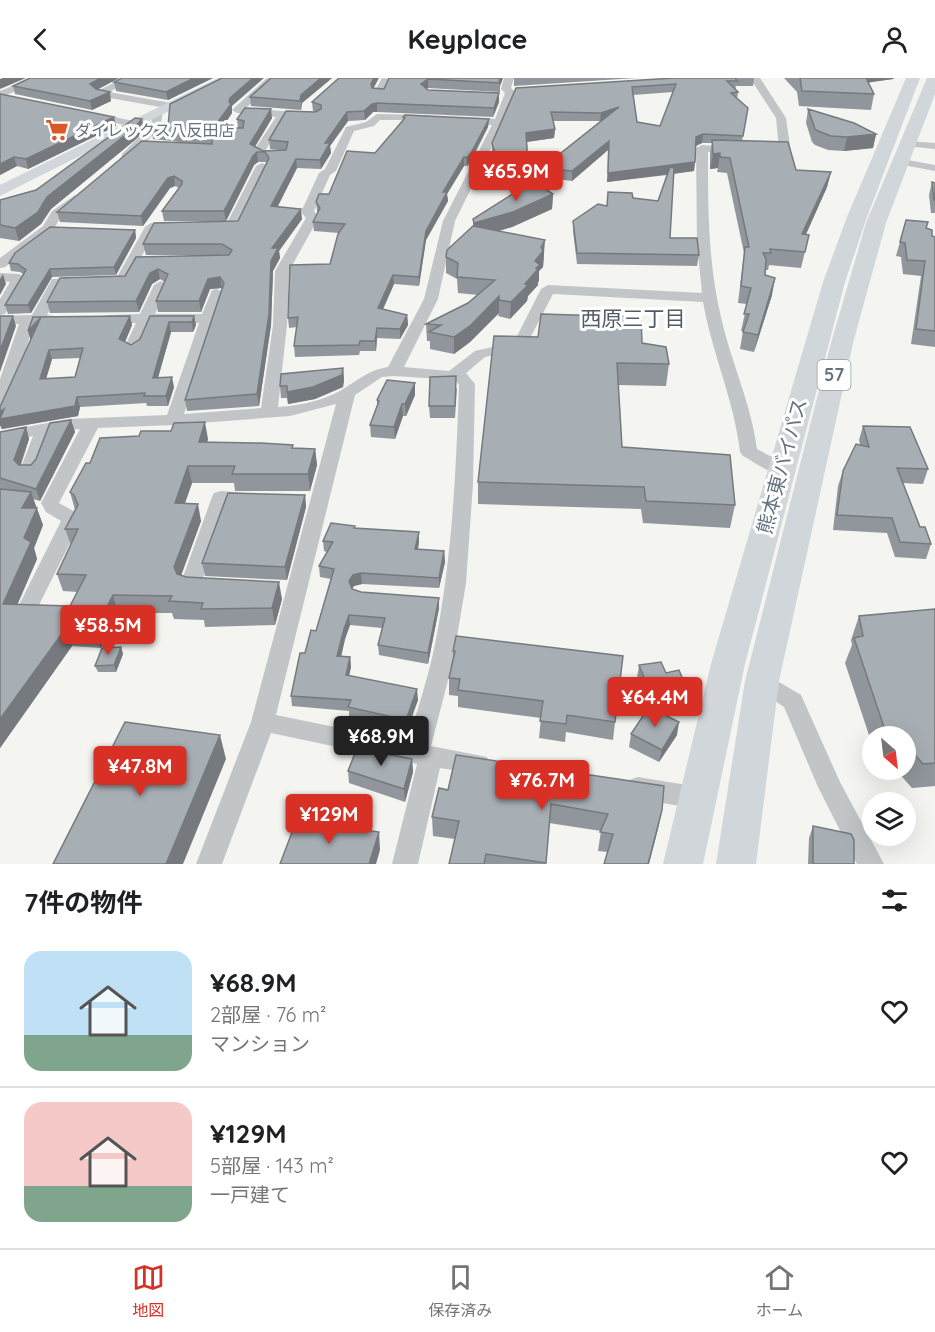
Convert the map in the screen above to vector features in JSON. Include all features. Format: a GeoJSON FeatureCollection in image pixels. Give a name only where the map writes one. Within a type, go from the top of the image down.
{"type":"FeatureCollection","features":[{"type":"Feature","properties":{"kind":"highway","name":"熊本東バイパス"},"geometry":{"type":"LineString","coordinates":[[683,864],[728,664],[834,282],[857,217],[913,78]]}},
{"type":"Feature","properties":{"kind":"highway","name":"熊本東バイパス"},"geometry":{"type":"LineString","coordinates":[[736,864],[762,681],[842,343],[876,223],[906,153],[934,78]]}},
{"type":"Feature","properties":{"kind":"main road"},"geometry":{"type":"LineString","coordinates":[[0,191],[228,78]]}},
{"type":"Feature","properties":{"kind":"street"},"geometry":{"type":"LineString","coordinates":[[0,96],[40,78]]}},
{"type":"Feature","properties":{"kind":"street"},"geometry":{"type":"LineString","coordinates":[[119,162],[146,144],[165,109],[99,93],[131,78]]}},
{"type":"Feature","properties":{"kind":"street"},"geometry":{"type":"LineString","coordinates":[[273,78],[238,108],[239,115],[316,116]]}},
{"type":"Feature","properties":{"kind":"street"},"geometry":{"type":"LineString","coordinates":[[378,94],[383,78]]}},
{"type":"Feature","properties":{"kind":"street"},"geometry":{"type":"LineString","coordinates":[[394,371],[431,299],[449,221],[499,122],[509,78]]}},
{"type":"Feature","properties":{"kind":"street"},"geometry":{"type":"LineString","coordinates":[[755,78],[781,118],[785,153],[702,148],[702,195],[710,298],[718,338],[737,390],[747,431],[749,452],[781,469]]}},
{"type":"Feature","properties":{"kind":"street"},"geometry":{"type":"LineString","coordinates":[[4,82],[17,88]]}},
{"type":"Feature","properties":{"kind":"street"},"geometry":{"type":"LineString","coordinates":[[505,95],[527,89]]}},
{"type":"Feature","properties":{"kind":"street"},"geometry":{"type":"LineString","coordinates":[[0,96],[22,101]]}},
{"type":"Feature","properties":{"kind":"street"},"geometry":{"type":"LineString","coordinates":[[78,113],[134,124]]}},
{"type":"Feature","properties":{"kind":"street"},"geometry":{"type":"LineString","coordinates":[[283,114],[259,152],[265,155],[283,155]]}},
{"type":"Feature","properties":{"kind":"street"},"geometry":{"type":"LineString","coordinates":[[269,412],[280,325],[282,271],[313,217],[307,212],[325,173],[330,171],[350,129],[370,124],[376,117],[499,122]]}},
{"type":"Feature","properties":{"kind":"street"},"geometry":{"type":"LineString","coordinates":[[906,153],[935,146]]}},
{"type":"Feature","properties":{"kind":"street"},"geometry":{"type":"LineString","coordinates":[[906,153],[935,168]]}},
{"type":"Feature","properties":{"kind":"street"},"geometry":{"type":"LineString","coordinates":[[145,230],[232,227],[262,166]]}},
{"type":"Feature","properties":{"kind":"street"},"geometry":{"type":"LineString","coordinates":[[0,264],[54,228],[56,214],[84,191]]}},
{"type":"Feature","properties":{"kind":"street"},"geometry":{"type":"LineString","coordinates":[[0,403],[33,319],[57,282],[122,281],[138,261],[145,230],[164,210]]}},
{"type":"Feature","properties":{"kind":"street"},"geometry":{"type":"LineString","coordinates":[[0,277],[19,278],[0,311]]}},
{"type":"Feature","properties":{"kind":"street"},"geometry":{"type":"LineString","coordinates":[[132,348],[161,285]]}},
{"type":"Feature","properties":{"kind":"street"},"geometry":{"type":"LineString","coordinates":[[0,436],[92,423],[174,420],[311,407],[347,394],[378,373],[394,371],[443,376],[457,374],[480,354],[520,345],[548,289],[710,298]]}},
{"type":"Feature","properties":{"kind":"street"},"geometry":{"type":"LineString","coordinates":[[174,420],[217,293]]}},
{"type":"Feature","properties":{"kind":"street"},"geometry":{"type":"LineString","coordinates":[[91,319],[208,318]]}},
{"type":"Feature","properties":{"kind":"street"},"geometry":{"type":"LineString","coordinates":[[0,320],[70,319]]}},
{"type":"Feature","properties":{"kind":"street"},"geometry":{"type":"LineString","coordinates":[[405,864],[453,599],[460,532],[467,393],[466,381],[457,374]]}},
{"type":"Feature","properties":{"kind":"street"},"geometry":{"type":"LineString","coordinates":[[209,864],[263,722],[347,394]]}},
{"type":"Feature","properties":{"kind":"street"},"geometry":{"type":"LineString","coordinates":[[29,604],[71,521],[70,517],[53,508],[50,503],[92,423]]}},
{"type":"Feature","properties":{"kind":"street"},"geometry":{"type":"LineString","coordinates":[[30,470],[45,428]]}},
{"type":"Feature","properties":{"kind":"street"},"geometry":{"type":"LineString","coordinates":[[226,586],[190,585],[221,497],[265,498]]}},
{"type":"Feature","properties":{"kind":"street"},"geometry":{"type":"LineString","coordinates":[[298,499],[320,499]]}},
{"type":"Feature","properties":{"kind":"street"},"geometry":{"type":"LineString","coordinates":[[273,589],[297,590]]}},
{"type":"Feature","properties":{"kind":"street"},"geometry":{"type":"LineString","coordinates":[[430,597],[453,599]]}},
{"type":"Feature","properties":{"kind":"street"},"geometry":{"type":"LineString","coordinates":[[762,681],[793,701],[830,787],[871,864]]}},
{"type":"Feature","properties":{"kind":"street"},"geometry":{"type":"LineString","coordinates":[[263,722],[424,756],[496,766]]}},
{"type":"Feature","properties":{"kind":"street"},"geometry":{"type":"LineString","coordinates":[[620,785],[699,798]]}},
{"type":"Feature","properties":{"kind":"building"},"geometry":{"type":"Polygon","coordinates":[[[30,78],[101,78],[90,84],[96,89],[110,92],[90,101],[13,86],[30,78]]]}},
{"type":"Feature","properties":{"kind":"building"},"geometry":{"type":"Polygon","coordinates":[[[122,78],[194,78],[166,92],[114,82],[122,78]]]}},
{"type":"Feature","properties":{"kind":"building"},"geometry":{"type":"Polygon","coordinates":[[[222,78],[253,78],[230,98],[231,104],[217,123],[225,128],[243,128],[244,121],[237,119],[245,108],[271,109],[250,144],[263,151],[286,150],[288,142],[269,140],[286,111],[315,112],[321,109],[321,105],[312,102],[339,78],[374,78],[372,88],[384,89],[389,78],[500,78],[500,83],[428,79],[421,84],[428,90],[499,93],[494,108],[377,103],[364,111],[347,112],[325,143],[330,143],[320,160],[296,159],[271,206],[301,209],[272,248],[278,248],[271,261],[269,314],[257,394],[185,400],[224,283],[220,277],[208,279],[199,301],[156,301],[168,274],[158,269],[150,273],[136,301],[47,302],[60,278],[125,276],[136,257],[229,255],[232,250],[222,244],[143,244],[154,223],[238,221],[269,158],[265,152],[257,152],[253,156],[224,211],[162,211],[182,184],[182,181],[174,176],[168,178],[141,216],[57,212],[142,141],[212,144],[212,137],[152,130],[156,125],[168,127],[170,104],[222,78]]]}},
{"type":"Feature","properties":{"kind":"building"},"geometry":{"type":"Polygon","coordinates":[[[271,78],[321,78],[301,95],[300,101],[250,97],[271,78]]]}},
{"type":"Feature","properties":{"kind":"building"},"geometry":{"type":"Polygon","coordinates":[[[674,78],[735,78],[737,81],[727,81],[738,92],[731,93],[748,108],[743,136],[703,134],[696,137],[695,162],[608,173],[609,141],[572,171],[542,168],[619,107],[601,113],[551,112],[555,129],[526,133],[528,166],[498,163],[492,143],[516,88],[674,78]],[[676,84],[632,87],[637,122],[660,126],[676,84]]]}},
{"type":"Feature","properties":{"kind":"building"},"geometry":{"type":"Polygon","coordinates":[[[800,78],[866,78],[874,94],[802,91],[800,78]]]}},
{"type":"Feature","properties":{"kind":"building"},"geometry":{"type":"Polygon","coordinates":[[[0,94],[114,117],[26,159],[14,157],[0,164],[0,94]]]}},
{"type":"Feature","properties":{"kind":"building"},"geometry":{"type":"Polygon","coordinates":[[[808,109],[854,123],[876,134],[831,136],[815,129],[808,109]]]}},
{"type":"Feature","properties":{"kind":"building"},"geometry":{"type":"Polygon","coordinates":[[[405,115],[489,119],[471,153],[467,158],[464,157],[443,192],[447,192],[426,231],[419,277],[393,275],[378,308],[407,315],[400,329],[377,328],[375,341],[360,341],[359,345],[294,346],[298,317],[288,318],[290,265],[330,264],[338,234],[345,224],[313,222],[320,208],[316,202],[319,194],[329,194],[347,151],[375,153],[405,118],[403,117],[405,115]]]}},
{"type":"Feature","properties":{"kind":"building"},"geometry":{"type":"Polygon","coordinates":[[[135,118],[142,119],[133,129],[47,197],[38,212],[15,228],[0,225],[0,200],[36,190],[135,118]]]}},
{"type":"Feature","properties":{"kind":"building"},"geometry":{"type":"Polygon","coordinates":[[[712,140],[788,142],[796,170],[831,172],[802,234],[809,235],[805,252],[770,249],[771,253],[763,253],[766,259],[765,275],[775,278],[758,335],[743,332],[749,314],[744,314],[751,288],[741,286],[745,247],[749,247],[730,158],[720,157],[720,153],[713,154],[712,140]]]}},
{"type":"Feature","properties":{"kind":"building"},"geometry":{"type":"Polygon","coordinates":[[[670,167],[674,168],[670,238],[697,238],[699,255],[577,253],[573,221],[598,204],[607,206],[608,192],[632,193],[633,198],[658,201],[670,167]]]}},
{"type":"Feature","properties":{"kind":"building"},"geometry":{"type":"Polygon","coordinates":[[[533,181],[553,194],[513,212],[474,223],[473,219],[533,181]]]}},
{"type":"Feature","properties":{"kind":"building"},"geometry":{"type":"Polygon","coordinates":[[[932,182],[935,183],[935,200],[934,200],[932,182]]]}},
{"type":"Feature","properties":{"kind":"building"},"geometry":{"type":"Polygon","coordinates":[[[906,220],[928,222],[926,228],[932,230],[932,236],[935,237],[935,331],[916,329],[925,261],[907,260],[905,243],[900,242],[906,220]]]}},
{"type":"Feature","properties":{"kind":"building"},"geometry":{"type":"Polygon","coordinates":[[[473,226],[545,240],[541,247],[543,251],[535,261],[540,265],[525,284],[528,285],[511,302],[499,300],[499,296],[471,325],[454,337],[429,332],[441,325],[426,324],[468,303],[495,280],[457,277],[458,263],[446,257],[447,250],[473,226]]]}},
{"type":"Feature","properties":{"kind":"building"},"geometry":{"type":"Polygon","coordinates":[[[50,227],[135,230],[114,267],[50,269],[28,305],[5,305],[26,270],[18,264],[9,263],[15,253],[50,227]]]}},
{"type":"Feature","properties":{"kind":"building"},"geometry":{"type":"Polygon","coordinates":[[[541,314],[641,317],[642,343],[666,347],[669,364],[617,363],[622,447],[730,455],[735,505],[646,501],[644,487],[478,482],[494,336],[538,337],[541,314]]]}},
{"type":"Feature","properties":{"kind":"building"},"geometry":{"type":"Polygon","coordinates":[[[0,316],[13,316],[0,351],[0,316]]]}},
{"type":"Feature","properties":{"kind":"building"},"geometry":{"type":"Polygon","coordinates":[[[130,316],[119,339],[131,345],[140,339],[150,316],[194,316],[192,322],[169,322],[153,378],[172,377],[166,396],[144,396],[145,393],[77,397],[75,406],[0,419],[4,409],[0,412],[0,407],[41,317],[28,331],[33,317],[130,316]],[[83,348],[49,350],[40,379],[75,377],[83,348]]]}},
{"type":"Feature","properties":{"kind":"building"},"geometry":{"type":"Polygon","coordinates":[[[343,368],[342,375],[313,387],[287,392],[287,386],[280,386],[281,374],[343,368]]]}},
{"type":"Feature","properties":{"kind":"building"},"geometry":{"type":"Polygon","coordinates":[[[456,376],[455,406],[429,406],[430,377],[456,376]]]}},
{"type":"Feature","properties":{"kind":"building"},"geometry":{"type":"Polygon","coordinates":[[[387,380],[415,383],[405,404],[402,404],[394,427],[370,425],[379,401],[377,400],[387,380]]]}},
{"type":"Feature","properties":{"kind":"building"},"geometry":{"type":"Polygon","coordinates":[[[71,420],[36,489],[0,478],[0,432],[26,427],[14,460],[19,465],[31,465],[36,459],[50,423],[71,420]]]}},
{"type":"Feature","properties":{"kind":"building"},"geometry":{"type":"Polygon","coordinates":[[[205,422],[199,442],[261,443],[315,449],[308,474],[232,474],[235,466],[188,466],[175,503],[198,504],[174,567],[177,574],[186,577],[279,582],[272,608],[201,609],[203,603],[169,601],[172,596],[113,595],[95,630],[66,628],[0,719],[0,489],[31,492],[22,508],[37,508],[24,538],[31,542],[3,604],[70,606],[86,575],[57,574],[78,529],[65,529],[78,505],[74,495],[70,492],[86,463],[90,463],[100,438],[139,436],[141,431],[171,431],[174,423],[205,422]]]}},
{"type":"Feature","properties":{"kind":"building"},"geometry":{"type":"Polygon","coordinates":[[[863,426],[910,427],[928,469],[897,468],[920,527],[925,527],[931,544],[900,542],[892,518],[837,515],[843,471],[856,444],[869,447],[863,426]]]}},
{"type":"Feature","properties":{"kind":"building"},"geometry":{"type":"Polygon","coordinates":[[[228,493],[305,495],[285,567],[202,563],[228,493]]]}},
{"type":"Feature","properties":{"kind":"building"},"geometry":{"type":"Polygon","coordinates":[[[331,523],[355,526],[354,528],[419,532],[415,549],[444,551],[439,578],[361,573],[353,575],[349,581],[352,589],[361,592],[439,598],[428,653],[378,645],[385,618],[349,615],[344,629],[337,656],[350,657],[346,675],[417,689],[406,720],[348,707],[351,700],[291,696],[300,653],[305,653],[311,630],[316,631],[334,569],[319,566],[333,542],[323,541],[331,523]]]}},
{"type":"Feature","properties":{"kind":"building"},"geometry":{"type":"Polygon","coordinates":[[[935,609],[935,763],[923,764],[916,756],[916,726],[884,726],[854,638],[863,636],[859,616],[935,609]]]}},
{"type":"Feature","properties":{"kind":"building"},"geometry":{"type":"Polygon","coordinates":[[[456,636],[623,656],[615,722],[567,715],[566,724],[540,721],[543,701],[458,690],[460,679],[449,678],[456,636]]]}},
{"type":"Feature","properties":{"kind":"building"},"geometry":{"type":"Polygon","coordinates":[[[121,647],[114,665],[95,666],[102,648],[121,647]]]}},
{"type":"Feature","properties":{"kind":"building"},"geometry":{"type":"Polygon","coordinates":[[[661,662],[666,673],[679,670],[689,694],[653,700],[639,665],[661,662]]]}},
{"type":"Feature","properties":{"kind":"building"},"geometry":{"type":"Polygon","coordinates":[[[649,707],[679,722],[662,750],[631,734],[649,707]]]}},
{"type":"Feature","properties":{"kind":"building"},"geometry":{"type":"Polygon","coordinates":[[[125,722],[220,735],[166,864],[53,864],[125,722]]]}},
{"type":"Feature","properties":{"kind":"building"},"geometry":{"type":"Polygon","coordinates":[[[357,748],[412,759],[404,789],[348,771],[357,748]]]}},
{"type":"Feature","properties":{"kind":"building"},"geometry":{"type":"Polygon","coordinates":[[[456,755],[664,786],[662,810],[648,864],[604,864],[613,834],[600,832],[608,814],[551,804],[546,863],[486,854],[484,864],[449,864],[459,821],[432,817],[439,788],[448,790],[456,755]]]}},
{"type":"Feature","properties":{"kind":"building"},"geometry":{"type":"Polygon","coordinates":[[[297,819],[379,832],[369,864],[280,864],[297,819]]]}},
{"type":"Feature","properties":{"kind":"building"},"geometry":{"type":"Polygon","coordinates":[[[813,826],[851,834],[854,840],[854,864],[813,864],[813,826]]]}},
{"type":"Feature","properties":{"kind":"place","name":"ダイレックス八反田店"},"geometry":{"type":"Point","coordinates":[57,130]}},
{"type":"Feature","properties":{"kind":"district","name":"西原三丁目"},"geometry":{"type":"Point","coordinates":[633,319]}}]}
